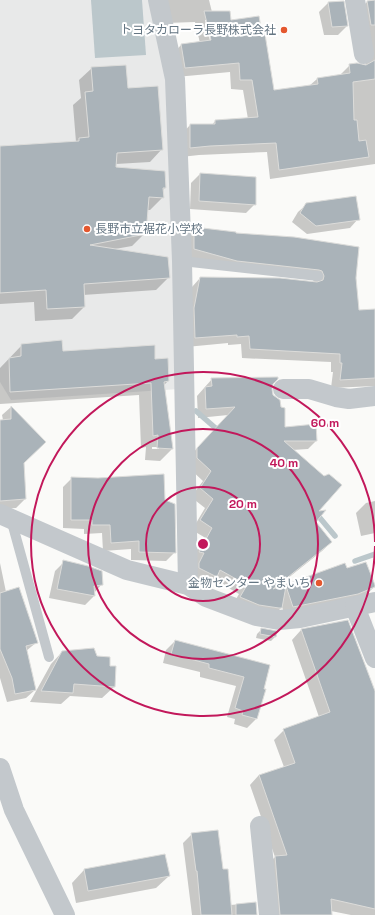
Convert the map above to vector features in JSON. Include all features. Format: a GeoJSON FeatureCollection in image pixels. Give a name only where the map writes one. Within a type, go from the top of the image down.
{"type":"FeatureCollection","features":[{"type":"Feature","properties":{"kind":"street"},"geometry":{"type":"LineString","coordinates":[[158,0],[175,79],[182,261],[188,585]]}},
{"type":"Feature","properties":{"kind":"street"},"geometry":{"type":"LineString","coordinates":[[356,0],[364,54]]}},
{"type":"Feature","properties":{"kind":"street"},"geometry":{"type":"LineString","coordinates":[[283,389],[309,389],[336,397],[349,399],[375,396]]}},
{"type":"Feature","properties":{"kind":"street"},"geometry":{"type":"LineString","coordinates":[[5,517],[127,570],[188,585],[206,597],[256,616],[280,620],[307,617],[375,602]]}},
{"type":"Feature","properties":{"kind":"street"},"geometry":{"type":"LineString","coordinates":[[355,607],[375,658]]}},
{"type":"Feature","properties":{"kind":"street"},"geometry":{"type":"LineString","coordinates":[[0,768],[14,810],[65,915]]}},
{"type":"Feature","properties":{"kind":"street"},"geometry":{"type":"LineString","coordinates":[[260,826],[269,915]]}},
{"type":"Feature","properties":{"kind":"lane"},"geometry":{"type":"LineString","coordinates":[[182,261],[318,276]]}},
{"type":"Feature","properties":{"kind":"lane"},"geometry":{"type":"LineString","coordinates":[[5,517],[49,657]]}},
{"type":"Feature","properties":{"kind":"shaded area","name":"長野市立裾花小学校"},"geometry":{"type":"Polygon","coordinates":[[[0,0],[151,0],[168,77],[179,389],[11,400],[0,382],[0,0]]]}},
{"type":"Feature","properties":{"kind":"shaded area"},"geometry":{"type":"Polygon","coordinates":[[[91,0],[142,0],[146,55],[95,58],[91,0]]]}},
{"type":"Feature","properties":{"kind":"building"},"geometry":{"type":"Polygon","coordinates":[[[375,0],[375,25],[371,25],[367,1],[375,0]]]}},
{"type":"Feature","properties":{"kind":"building"},"geometry":{"type":"Polygon","coordinates":[[[344,1],[348,26],[332,27],[328,2],[344,1]]]}},
{"type":"Feature","properties":{"kind":"building"},"geometry":{"type":"Polygon","coordinates":[[[204,11],[230,11],[231,20],[259,16],[261,28],[264,28],[274,90],[318,84],[317,78],[350,73],[349,64],[357,63],[366,65],[375,60],[375,79],[353,82],[354,120],[357,120],[359,141],[366,140],[369,157],[279,170],[276,143],[190,148],[190,124],[215,124],[215,120],[258,117],[252,80],[240,80],[239,63],[185,68],[181,44],[211,40],[204,11]]]}},
{"type":"Feature","properties":{"kind":"building"},"geometry":{"type":"Polygon","coordinates":[[[126,65],[128,88],[158,86],[163,150],[117,153],[116,167],[165,171],[166,188],[163,188],[164,198],[149,197],[146,234],[90,245],[168,257],[170,278],[84,284],[85,307],[47,309],[46,290],[0,293],[0,146],[79,141],[79,138],[89,137],[85,92],[93,91],[91,67],[126,65]]]}},
{"type":"Feature","properties":{"kind":"building"},"geometry":{"type":"Polygon","coordinates":[[[200,173],[256,177],[256,205],[199,201],[200,173]]]}},
{"type":"Feature","properties":{"kind":"building"},"geometry":{"type":"Polygon","coordinates":[[[356,196],[360,220],[316,226],[300,213],[306,203],[356,196]]]}},
{"type":"Feature","properties":{"kind":"building"},"geometry":{"type":"Polygon","coordinates":[[[194,227],[236,233],[294,237],[359,247],[356,278],[359,310],[375,309],[375,378],[340,380],[342,363],[340,363],[340,354],[250,349],[249,336],[237,337],[237,335],[195,338],[194,308],[200,277],[280,278],[317,282],[323,280],[324,276],[322,271],[319,270],[237,261],[194,249],[194,227]]]}},
{"type":"Feature","properties":{"kind":"building"},"geometry":{"type":"Polygon","coordinates":[[[62,340],[63,351],[155,345],[155,359],[168,358],[169,381],[164,382],[173,449],[157,448],[158,435],[153,436],[151,383],[10,392],[9,358],[21,356],[21,344],[62,340]]]}},
{"type":"Feature","properties":{"kind":"building"},"geometry":{"type":"Polygon","coordinates":[[[278,377],[273,384],[272,389],[273,395],[280,400],[281,407],[285,408],[285,427],[316,424],[317,441],[284,441],[324,476],[329,474],[342,485],[319,511],[326,510],[316,522],[332,542],[273,589],[345,563],[347,568],[366,562],[375,587],[358,594],[293,607],[286,586],[282,608],[279,608],[259,605],[240,597],[247,585],[220,570],[217,577],[199,568],[199,563],[204,553],[199,552],[212,528],[200,520],[213,499],[200,488],[211,471],[197,458],[197,448],[235,407],[206,409],[205,387],[212,386],[211,378],[278,377]]]}},
{"type":"Feature","properties":{"kind":"building"},"geometry":{"type":"Polygon","coordinates":[[[11,406],[46,442],[24,463],[26,499],[0,501],[0,420],[11,419],[11,406]]]}},
{"type":"Feature","properties":{"kind":"building"},"geometry":{"type":"Polygon","coordinates":[[[164,474],[165,500],[175,504],[176,553],[139,552],[139,541],[111,543],[110,525],[92,525],[92,520],[71,520],[71,477],[98,478],[164,474]]]}},
{"type":"Feature","properties":{"kind":"building"},"geometry":{"type":"Polygon","coordinates":[[[63,560],[102,571],[103,585],[94,586],[95,596],[57,589],[63,560]]]}},
{"type":"Feature","properties":{"kind":"building"},"geometry":{"type":"Polygon","coordinates":[[[19,587],[38,643],[26,646],[36,690],[15,694],[12,678],[0,649],[0,593],[19,587]]]}},
{"type":"Feature","properties":{"kind":"building"},"geometry":{"type":"Polygon","coordinates":[[[348,620],[375,691],[375,909],[331,899],[332,915],[280,915],[275,856],[287,855],[259,775],[295,763],[283,729],[330,712],[301,629],[348,620]]]}},
{"type":"Feature","properties":{"kind":"building"},"geometry":{"type":"Polygon","coordinates":[[[261,628],[277,631],[276,637],[260,634],[261,628]]]}},
{"type":"Feature","properties":{"kind":"building"},"geometry":{"type":"Polygon","coordinates":[[[175,640],[270,665],[264,689],[266,689],[257,719],[242,715],[243,711],[235,708],[244,677],[209,668],[209,664],[171,654],[175,640]]]}},
{"type":"Feature","properties":{"kind":"building"},"geometry":{"type":"Polygon","coordinates":[[[94,648],[97,656],[110,657],[110,666],[116,666],[115,687],[74,684],[73,693],[41,691],[62,651],[94,648]]]}},
{"type":"Feature","properties":{"kind":"building"},"geometry":{"type":"Polygon","coordinates":[[[218,830],[223,869],[228,869],[232,915],[201,915],[197,871],[191,833],[218,830]]]}},
{"type":"Feature","properties":{"kind":"building"},"geometry":{"type":"Polygon","coordinates":[[[165,854],[170,876],[88,891],[84,869],[165,854]]]}},
{"type":"Feature","properties":{"kind":"building"},"geometry":{"type":"Polygon","coordinates":[[[256,902],[257,915],[236,915],[236,904],[256,902]]]}},
{"type":"Feature","properties":{"kind":"waterway"},"geometry":{"type":"LineString","coordinates":[[196,411],[220,432]]}},
{"type":"Feature","properties":{"kind":"waterway"},"geometry":{"type":"LineString","coordinates":[[315,512],[335,536]]}},
{"type":"Feature","properties":{"kind":"waterway"},"geometry":{"type":"LineString","coordinates":[[355,561],[375,554]]}},
{"type":"Feature","properties":{"kind":"place","name":"トヨタカローラ長野株式会社"},"geometry":{"type":"Point","coordinates":[284,30]}},
{"type":"Feature","properties":{"kind":"place","name":"長野市立裾花小学校"},"geometry":{"type":"Point","coordinates":[87,229]}},
{"type":"Feature","properties":{"kind":"place","name":"金物センター やまいち"},"geometry":{"type":"Point","coordinates":[319,583]}}]}
